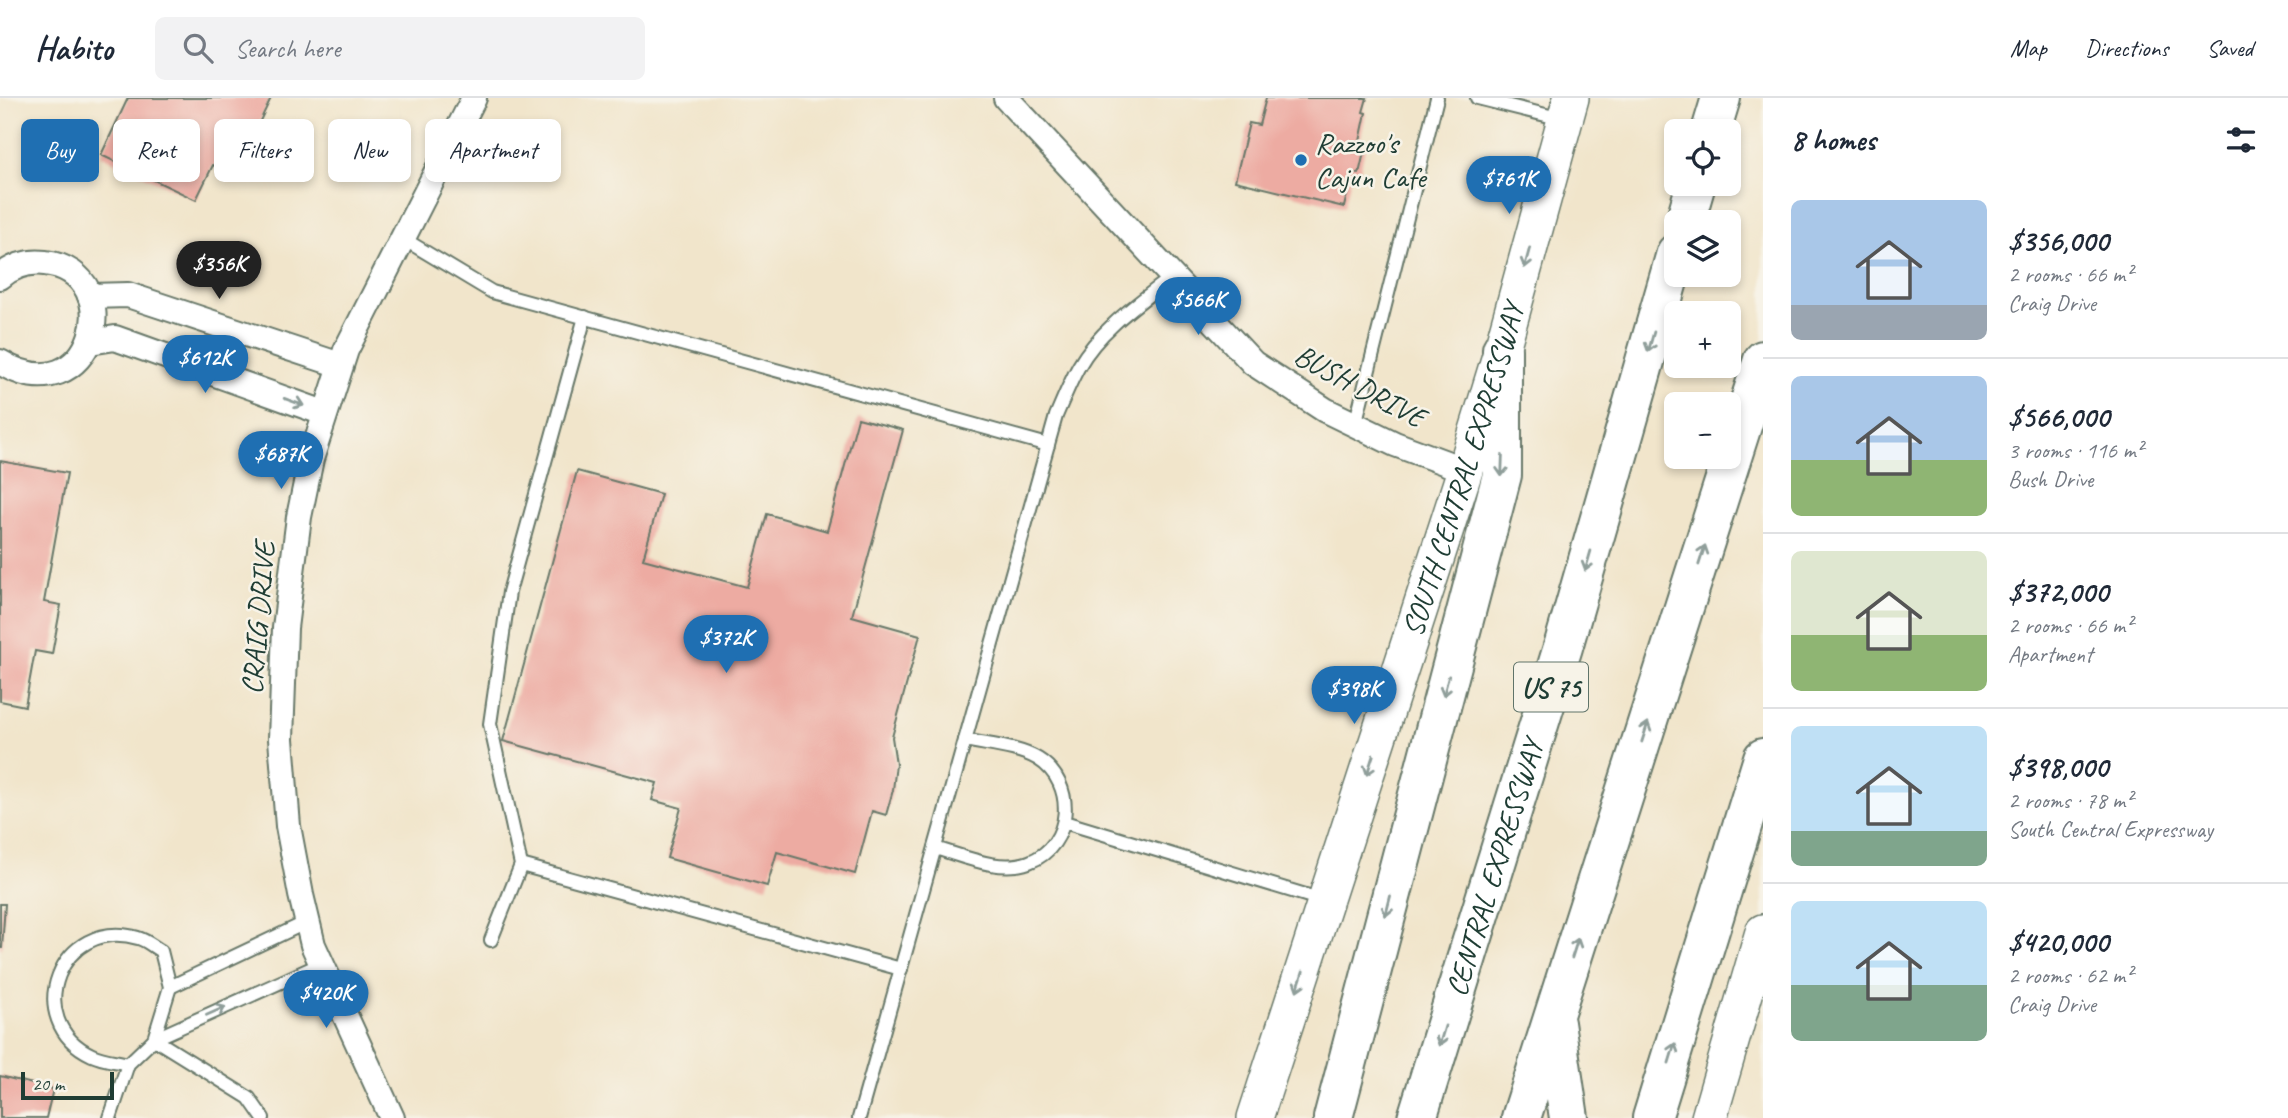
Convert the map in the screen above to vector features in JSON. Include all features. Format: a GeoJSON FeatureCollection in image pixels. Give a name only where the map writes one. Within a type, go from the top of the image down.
{"type":"FeatureCollection","features":[{"type":"Feature","properties":{"kind":"highway"},"geometry":{"type":"LineString","coordinates":[[1715,119],[1721,98]]}},
{"type":"Feature","properties":{"kind":"highway","name":"CENTRAL EXPRESSWAY"},"geometry":{"type":"LineString","coordinates":[[1417,1118],[1563,647],[1666,287]]}},
{"type":"Feature","properties":{"kind":"highway"},"geometry":{"type":"LineString","coordinates":[[1334,1118],[1502,475],[1502,349]]}},
{"type":"Feature","properties":{"kind":"highway"},"geometry":{"type":"LineString","coordinates":[[1521,1118],[1763,360]]}},
{"type":"Feature","properties":{"kind":"highway"},"geometry":{"type":"LineString","coordinates":[[1652,1118],[1763,758]]}},
{"type":"Feature","properties":{"kind":"highway"},"geometry":{"type":"LineString","coordinates":[[1554,1013],[1569,1118]]}},
{"type":"Feature","properties":{"kind":"main road","name":"SOUTH CENTRAL EXPRESSWAY"},"geometry":{"type":"LineString","coordinates":[[1255,1118],[1465,470],[1502,349],[1568,109]]}},
{"type":"Feature","properties":{"kind":"main road"},"geometry":{"type":"LineString","coordinates":[[1709,1118],[1760,953]]}},
{"type":"Feature","properties":{"kind":"street","name":"CRAIG DRIVE"},"geometry":{"type":"LineString","coordinates":[[392,1118],[321,964],[307,922],[288,827],[281,739],[285,628],[299,517],[311,459],[340,365],[374,291],[474,98]]}},
{"type":"Feature","properties":{"kind":"street","name":"BUSH DRIVE"},"geometry":{"type":"LineString","coordinates":[[1013,100],[1253,363],[1325,410],[1395,444],[1465,470]]}},
{"type":"Feature","properties":{"kind":"street"},"geometry":{"type":"LineString","coordinates":[[0,277],[10,269],[33,262],[56,265],[76,277],[90,296],[95,319],[90,342],[76,361],[56,373],[36,376],[17,372],[0,362]]}},
{"type":"Feature","properties":{"kind":"street"},"geometry":{"type":"LineString","coordinates":[[90,296],[128,295],[340,365]]}},
{"type":"Feature","properties":{"kind":"street"},"geometry":{"type":"LineString","coordinates":[[90,342],[114,338],[324,413]]}},
{"type":"Feature","properties":{"kind":"lane"},"geometry":{"type":"LineString","coordinates":[[1355,425],[1437,98]]}},
{"type":"Feature","properties":{"kind":"lane"},"geometry":{"type":"LineString","coordinates":[[1477,98],[1568,109]]}},
{"type":"Feature","properties":{"kind":"lane"},"geometry":{"type":"LineString","coordinates":[[402,238],[492,292],[1048,445]]}},
{"type":"Feature","properties":{"kind":"lane"},"geometry":{"type":"LineString","coordinates":[[859,1118],[1056,416],[1079,365],[1108,331],[1172,276]]}},
{"type":"Feature","properties":{"kind":"lane"},"geometry":{"type":"LineString","coordinates":[[491,940],[521,865],[490,724],[509,592],[585,317]]}},
{"type":"Feature","properties":{"kind":"lane"},"geometry":{"type":"LineString","coordinates":[[935,848],[992,864],[1010,866],[1029,862],[1045,853],[1057,839],[1064,822],[1066,804],[1061,786],[1051,770],[1037,758],[965,740]]}},
{"type":"Feature","properties":{"kind":"lane"},"geometry":{"type":"LineString","coordinates":[[1064,822],[1327,901]]}},
{"type":"Feature","properties":{"kind":"lane"},"geometry":{"type":"LineString","coordinates":[[521,865],[901,969]]}},
{"type":"Feature","properties":{"kind":"lane"},"geometry":{"type":"LineString","coordinates":[[170,987],[307,922]]}},
{"type":"Feature","properties":{"kind":"lane"},"geometry":{"type":"LineString","coordinates":[[128,1064],[91,1055],[71,1041],[58,1020],[54,996],[58,973],[72,952],[92,938],[116,934],[140,938],[161,951],[170,987],[154,1040]]}},
{"type":"Feature","properties":{"kind":"lane"},"geometry":{"type":"LineString","coordinates":[[110,1118],[128,1064],[154,1040],[321,964]]}},
{"type":"Feature","properties":{"kind":"lane"},"geometry":{"type":"LineString","coordinates":[[154,1040],[249,1098],[263,1118]]}},
{"type":"Feature","properties":{"kind":"building"},"geometry":{"type":"Polygon","coordinates":[[[128,98],[271,98],[261,119],[214,119],[214,165],[196,200],[158,182],[200,182],[200,119],[118,119],[128,98]]]}},
{"type":"Feature","properties":{"kind":"building","name":"Razzoo's Cajun Cafe"},"geometry":{"type":"Polygon","coordinates":[[[1266,98],[1367,98],[1359,146],[1365,148],[1359,174],[1352,173],[1344,207],[1235,181],[1249,123],[1259,125],[1266,98]]]}},
{"type":"Feature","properties":{"kind":"building"},"geometry":{"type":"Polygon","coordinates":[[[113,130],[113,161],[101,155],[113,130]]]}},
{"type":"Feature","properties":{"kind":"building"},"geometry":{"type":"Polygon","coordinates":[[[858,418],[903,430],[852,616],[920,635],[892,737],[896,764],[893,790],[886,815],[872,811],[855,874],[777,852],[767,886],[667,858],[681,808],[652,800],[657,783],[503,741],[577,471],[661,494],[643,559],[747,587],[767,514],[827,531],[858,418]]]}},
{"type":"Feature","properties":{"kind":"building"},"geometry":{"type":"Polygon","coordinates":[[[0,461],[67,473],[44,602],[61,605],[52,654],[35,651],[25,706],[0,701],[0,461]]]}},
{"type":"Feature","properties":{"kind":"building"},"geometry":{"type":"Polygon","coordinates":[[[0,904],[5,904],[2,948],[0,948],[0,904]]]}},
{"type":"Feature","properties":{"kind":"building"},"geometry":{"type":"Polygon","coordinates":[[[0,1076],[53,1089],[46,1118],[0,1118],[0,1076]]]}},
{"type":"Feature","properties":{"kind":"place","name":"Razzoo's Cajun Cafe"},"geometry":{"type":"Point","coordinates":[1301,160]}}]}
